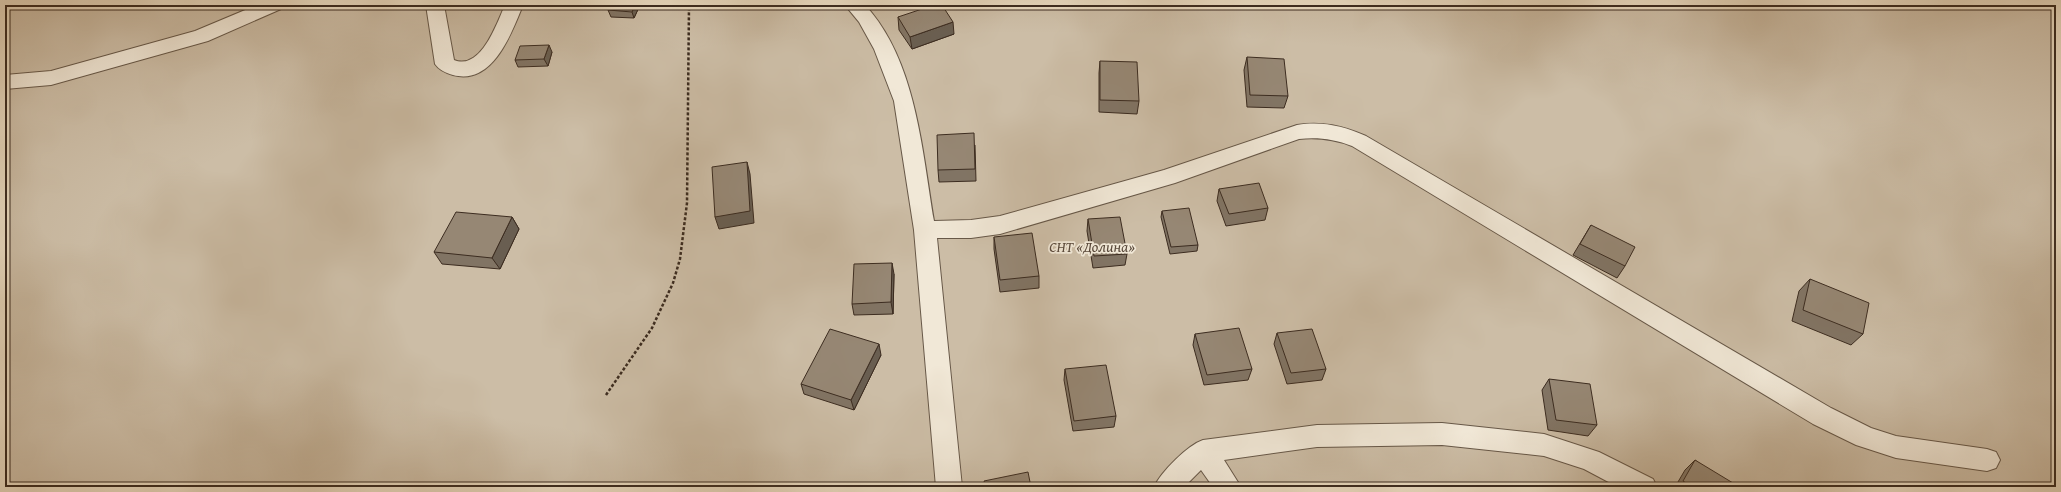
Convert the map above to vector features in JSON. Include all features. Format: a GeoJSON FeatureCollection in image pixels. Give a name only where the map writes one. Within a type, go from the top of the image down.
{"type":"FeatureCollection","features":[{"type":"Feature","properties":{"kind":"lane"},"geometry":{"type":"LineString","coordinates":[[5,82],[51,78],[201,36],[274,5]]}},
{"type":"Feature","properties":{"kind":"lane"},"geometry":{"type":"LineString","coordinates":[[435,5],[445,64],[457,69],[470,68],[480,62],[495,48],[514,5]]}},
{"type":"Feature","properties":{"kind":"lane"},"geometry":{"type":"LineString","coordinates":[[854,5],[866,18],[884,49],[904,101],[924,230],[949,487]]}},
{"type":"Feature","properties":{"kind":"lane"},"geometry":{"type":"LineString","coordinates":[[924,230],[972,229],[1000,225],[1168,177],[1297,132],[1317,129],[1334,130],[1359,141],[1822,416],[1865,437],[1896,447],[1986,460]]}},
{"type":"Feature","properties":{"kind":"lane"},"geometry":{"type":"LineString","coordinates":[[1167,487],[1203,451],[1317,436],[1442,434],[1544,445],[1590,460],[1644,487]]}},
{"type":"Feature","properties":{"kind":"lane"},"geometry":{"type":"LineString","coordinates":[[1203,451],[1228,487]]}},
{"type":"Feature","properties":{"kind":"path"},"geometry":{"type":"LineString","coordinates":[[606,395],[636,355],[659,318],[681,260],[686,233],[690,5]]}},
{"type":"Feature","properties":{"kind":"green space","name":"СНТ «Долина»"},"geometry":{"type":"Polygon","coordinates":[[[5,5],[2056,5],[2056,487],[5,487],[5,5]]]}},
{"type":"Feature","properties":{"kind":"building"},"geometry":{"type":"Polygon","coordinates":[[[611,5],[635,5],[632,12],[608,10],[611,5]]]}},
{"type":"Feature","properties":{"kind":"building"},"geometry":{"type":"Polygon","coordinates":[[[934,5],[942,5],[953,22],[910,37],[898,17],[934,5]]]}},
{"type":"Feature","properties":{"kind":"building"},"geometry":{"type":"Polygon","coordinates":[[[549,45],[544,59],[515,60],[520,46],[549,45]]]}},
{"type":"Feature","properties":{"kind":"building"},"geometry":{"type":"Polygon","coordinates":[[[1247,57],[1284,59],[1288,96],[1250,95],[1247,57]]]}},
{"type":"Feature","properties":{"kind":"building"},"geometry":{"type":"Polygon","coordinates":[[[1100,61],[1137,62],[1139,101],[1100,100],[1100,61]]]}},
{"type":"Feature","properties":{"kind":"building"},"geometry":{"type":"Polygon","coordinates":[[[974,133],[975,169],[938,170],[937,135],[974,133]]]}},
{"type":"Feature","properties":{"kind":"building"},"geometry":{"type":"Polygon","coordinates":[[[747,162],[750,211],[715,217],[712,167],[747,162]]]}},
{"type":"Feature","properties":{"kind":"building"},"geometry":{"type":"Polygon","coordinates":[[[1259,183],[1268,208],[1229,214],[1219,189],[1259,183]]]}},
{"type":"Feature","properties":{"kind":"building"},"geometry":{"type":"Polygon","coordinates":[[[1189,208],[1198,245],[1171,247],[1162,211],[1189,208]]]}},
{"type":"Feature","properties":{"kind":"building"},"geometry":{"type":"Polygon","coordinates":[[[456,212],[512,217],[492,258],[434,252],[456,212]]]}},
{"type":"Feature","properties":{"kind":"building"},"geometry":{"type":"Polygon","coordinates":[[[1120,217],[1127,254],[1094,256],[1088,219],[1120,217]]]}},
{"type":"Feature","properties":{"kind":"building"},"geometry":{"type":"Polygon","coordinates":[[[1591,225],[1635,247],[1625,266],[1580,244],[1591,225]]]}},
{"type":"Feature","properties":{"kind":"building"},"geometry":{"type":"Polygon","coordinates":[[[1032,233],[1039,276],[1000,280],[994,237],[1032,233]]]}},
{"type":"Feature","properties":{"kind":"building"},"geometry":{"type":"Polygon","coordinates":[[[892,263],[891,302],[852,304],[854,264],[892,263]]]}},
{"type":"Feature","properties":{"kind":"building"},"geometry":{"type":"Polygon","coordinates":[[[1810,279],[1869,303],[1863,334],[1803,310],[1810,279]]]}},
{"type":"Feature","properties":{"kind":"building"},"geometry":{"type":"Polygon","coordinates":[[[1239,328],[1252,369],[1207,375],[1195,334],[1239,328]]]}},
{"type":"Feature","properties":{"kind":"building"},"geometry":{"type":"Polygon","coordinates":[[[830,329],[879,344],[851,400],[801,384],[830,329]]]}},
{"type":"Feature","properties":{"kind":"building"},"geometry":{"type":"Polygon","coordinates":[[[1312,329],[1326,369],[1291,373],[1277,333],[1312,329]]]}},
{"type":"Feature","properties":{"kind":"building"},"geometry":{"type":"Polygon","coordinates":[[[1106,365],[1116,416],[1074,421],[1065,369],[1106,365]]]}},
{"type":"Feature","properties":{"kind":"building"},"geometry":{"type":"Polygon","coordinates":[[[1549,379],[1590,384],[1597,425],[1556,420],[1549,379]]]}},
{"type":"Feature","properties":{"kind":"building"},"geometry":{"type":"Polygon","coordinates":[[[1695,460],[1733,483],[1731,487],[1692,487],[1683,481],[1695,460]]]}},
{"type":"Feature","properties":{"kind":"building"},"geometry":{"type":"Polygon","coordinates":[[[1028,472],[1031,487],[986,487],[984,481],[1028,472]]]}}]}
